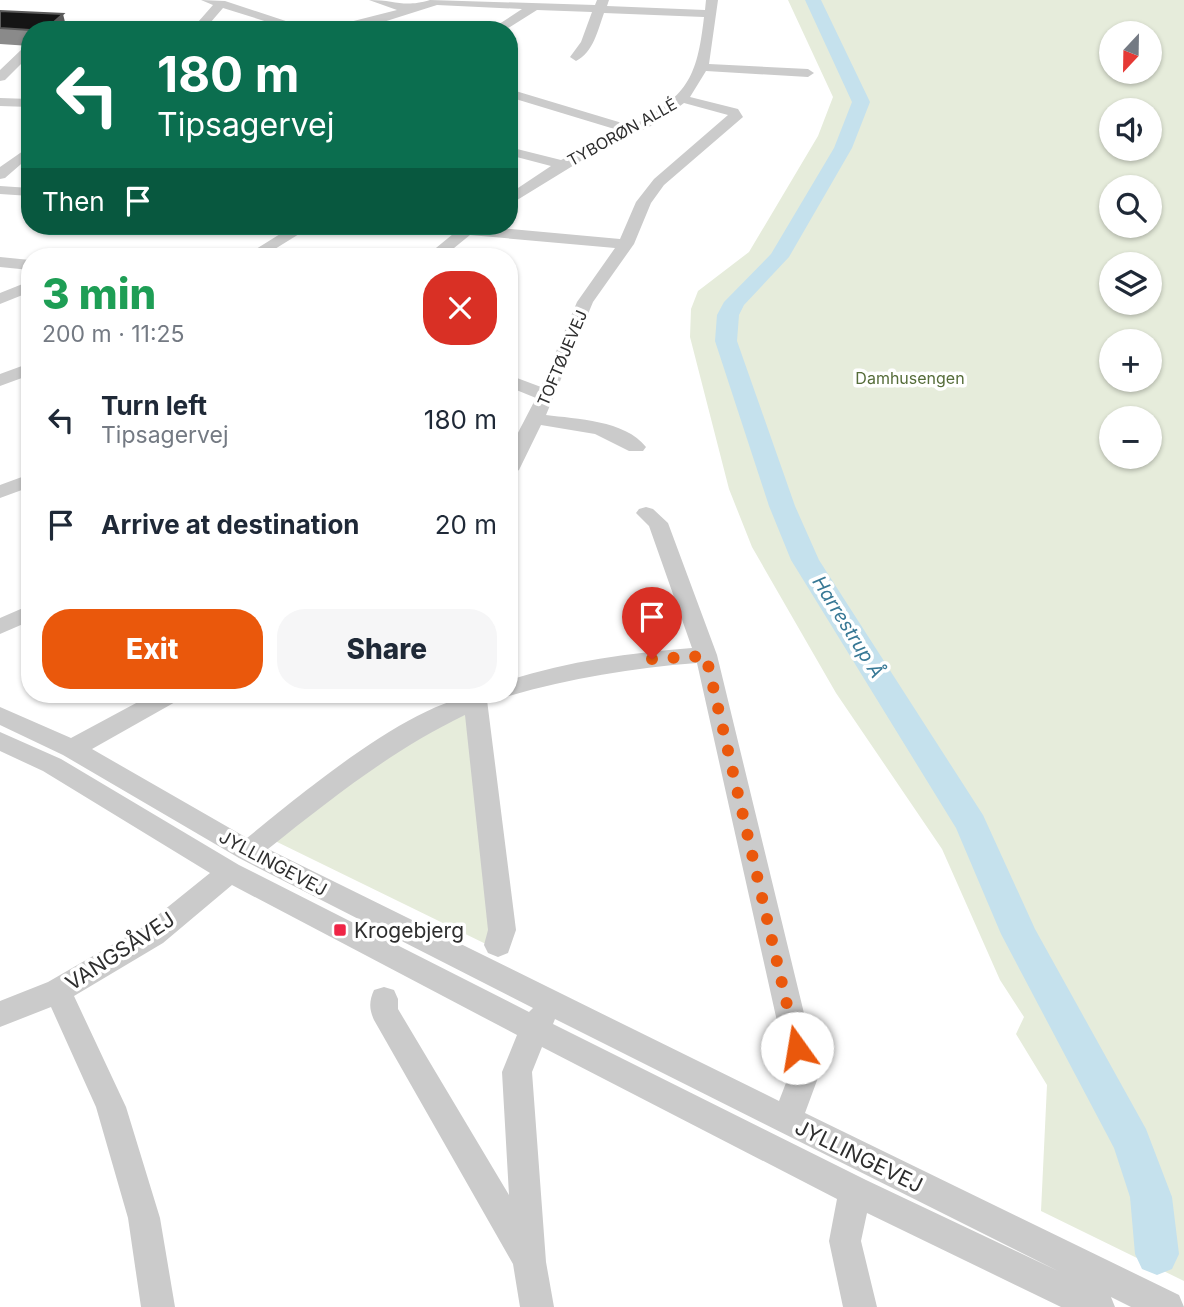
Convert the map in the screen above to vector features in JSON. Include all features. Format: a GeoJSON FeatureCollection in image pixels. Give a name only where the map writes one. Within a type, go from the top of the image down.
{"type":"FeatureCollection","features":[{"type":"Feature","properties":{"kind":"street"},"geometry":{"type":"LineString","coordinates":[[207,0],[278,21]]}},
{"type":"Feature","properties":{"kind":"street"},"geometry":{"type":"LineString","coordinates":[[375,0],[412,11]]}},
{"type":"Feature","properties":{"kind":"street","name":"TYBORØN ALLÉ"},"geometry":{"type":"LineString","coordinates":[[518,195],[563,165],[632,130],[683,99],[695,82],[701,67],[712,0]]}},
{"type":"Feature","properties":{"kind":"street"},"geometry":{"type":"LineString","coordinates":[[366,21],[412,11],[440,1],[601,5],[710,14]]}},
{"type":"Feature","properties":{"kind":"street"},"geometry":{"type":"LineString","coordinates":[[205,21],[221,3]]}},
{"type":"Feature","properties":{"kind":"street"},"geometry":{"type":"LineString","coordinates":[[510,21],[539,3]]}},
{"type":"Feature","properties":{"kind":"street"},"geometry":{"type":"LineString","coordinates":[[576,57],[587,43],[601,5]]}},
{"type":"Feature","properties":{"kind":"street"},"geometry":{"type":"LineString","coordinates":[[0,77],[21,53]]}},
{"type":"Feature","properties":{"kind":"street"},"geometry":{"type":"LineString","coordinates":[[701,67],[808,73]]}},
{"type":"Feature","properties":{"kind":"street"},"geometry":{"type":"LineString","coordinates":[[518,96],[632,130]]}},
{"type":"Feature","properties":{"kind":"street","name":"TOFTØJEVEJ"},"geometry":{"type":"LineString","coordinates":[[518,452],[546,396],[585,302],[616,261],[644,202],[659,182],[736,117],[733,112],[683,99]]}},
{"type":"Feature","properties":{"kind":"street"},"geometry":{"type":"LineString","coordinates":[[0,102],[21,103]]}},
{"type":"Feature","properties":{"kind":"street"},"geometry":{"type":"LineString","coordinates":[[518,142],[555,151]]}},
{"type":"Feature","properties":{"kind":"street"},"geometry":{"type":"LineString","coordinates":[[518,153],[563,165]]}},
{"type":"Feature","properties":{"kind":"street"},"geometry":{"type":"LineString","coordinates":[[21,158],[1,183],[21,189]]}},
{"type":"Feature","properties":{"kind":"street"},"geometry":{"type":"LineString","coordinates":[[518,233],[626,244]]}},
{"type":"Feature","properties":{"kind":"street"},"geometry":{"type":"LineString","coordinates":[[266,248],[289,235]]}},
{"type":"Feature","properties":{"kind":"street"},"geometry":{"type":"LineString","coordinates":[[444,248],[461,235]]}},
{"type":"Feature","properties":{"kind":"street"},"geometry":{"type":"LineString","coordinates":[[0,262],[21,264]]}},
{"type":"Feature","properties":{"kind":"street"},"geometry":{"type":"LineString","coordinates":[[0,299],[21,290]]}},
{"type":"Feature","properties":{"kind":"street"},"geometry":{"type":"LineString","coordinates":[[0,381],[21,372]]}},
{"type":"Feature","properties":{"kind":"street"},"geometry":{"type":"LineString","coordinates":[[518,384],[546,396]]}},
{"type":"Feature","properties":{"kind":"street","name":"TOFTØJEVEJ"},"geometry":{"type":"LineString","coordinates":[[535,419],[587,426],[625,438],[636,447]]}},
{"type":"Feature","properties":{"kind":"street"},"geometry":{"type":"LineString","coordinates":[[0,492],[21,484]]}},
{"type":"Feature","properties":{"kind":"street"},"geometry":{"type":"LineString","coordinates":[[646,513],[658,523],[706,656],[804,1075],[787,1121]]}},
{"type":"Feature","properties":{"kind":"street"},"geometry":{"type":"LineString","coordinates":[[0,627],[21,616]]}},
{"type":"Feature","properties":{"kind":"street"},"geometry":{"type":"LineString","coordinates":[[518,685],[549,674],[624,661],[706,656]]}},
{"type":"Feature","properties":{"kind":"street"},"geometry":{"type":"LineString","coordinates":[[72,749],[155,703]]}},
{"type":"Feature","properties":{"kind":"street"},"geometry":{"type":"LineString","coordinates":[[239,862],[346,772],[416,728],[468,703]]}},
{"type":"Feature","properties":{"kind":"street"},"geometry":{"type":"LineString","coordinates":[[481,703],[502,930],[498,945]]}},
{"type":"Feature","properties":{"kind":"street","name":"JYLLINGEVEJ"},"geometry":{"type":"LineString","coordinates":[[0,715],[72,749],[239,862]]}},
{"type":"Feature","properties":{"kind":"street","name":"JYLLINGEVEJ"},"geometry":{"type":"LineString","coordinates":[[0,741],[52,765],[542,1016],[855,1191],[1098,1307]]}},
{"type":"Feature","properties":{"kind":"street","name":"VANGSÅVEJ"},"geometry":{"type":"LineString","coordinates":[[0,1014],[58,991],[153,935],[239,862]]}},
{"type":"Feature","properties":{"kind":"street"},"geometry":{"type":"LineString","coordinates":[[58,991],[111,1107],[144,1218],[158,1307]]}},
{"type":"Feature","properties":{"kind":"street"},"geometry":{"type":"LineString","coordinates":[[384,999],[384,1011],[529,1262]]}},
{"type":"Feature","properties":{"kind":"street"},"geometry":{"type":"LineString","coordinates":[[537,1307],[529,1262],[517,1072],[542,1016]]}},
{"type":"Feature","properties":{"kind":"street","name":"JYLLINGEVEJ"},"geometry":{"type":"LineString","coordinates":[[542,1016],[787,1121],[1167,1307]]}},
{"type":"Feature","properties":{"kind":"street"},"geometry":{"type":"LineString","coordinates":[[855,1191],[845,1241],[860,1307]]}},
{"type":"Feature","properties":{"kind":"green space","name":"Damhusengen"},"geometry":{"type":"Polygon","coordinates":[[[788,0],[1184,0],[1184,1281],[1041,1211],[1047,1085],[1016,1034],[1024,1017],[1000,980],[942,849],[836,693],[752,547],[729,489],[690,337],[691,309],[698,291],[749,252],[818,136],[833,97],[788,0]]]}},
{"type":"Feature","properties":{"kind":"green space"},"geometry":{"type":"Polygon","coordinates":[[[467,714],[492,947],[271,839],[422,733],[467,714]]]}},
{"type":"Feature","properties":{"kind":"building"},"geometry":{"type":"Polygon","coordinates":[[[0,11],[63,14],[55,21],[21,21],[21,29],[0,28],[0,11]]]}},
{"type":"Feature","properties":{"kind":"waterway","name":"Harrestrup Å"},"geometry":{"type":"LineString","coordinates":[[813,0],[861,102],[843,148],[779,257],[735,302],[728,315],[726,341],[782,506],[805,560],[971,824],[1019,934],[1132,1142],[1151,1197],[1157,1254]]}},
{"type":"Feature","properties":{"kind":"place","name":"Krogebjerg"},"geometry":{"type":"Point","coordinates":[340,930]}},
{"type":"Feature","properties":{"kind":"route"},"geometry":{"type":"LineString","coordinates":[[652,659],[706,656],[797,1048]]}}]}
